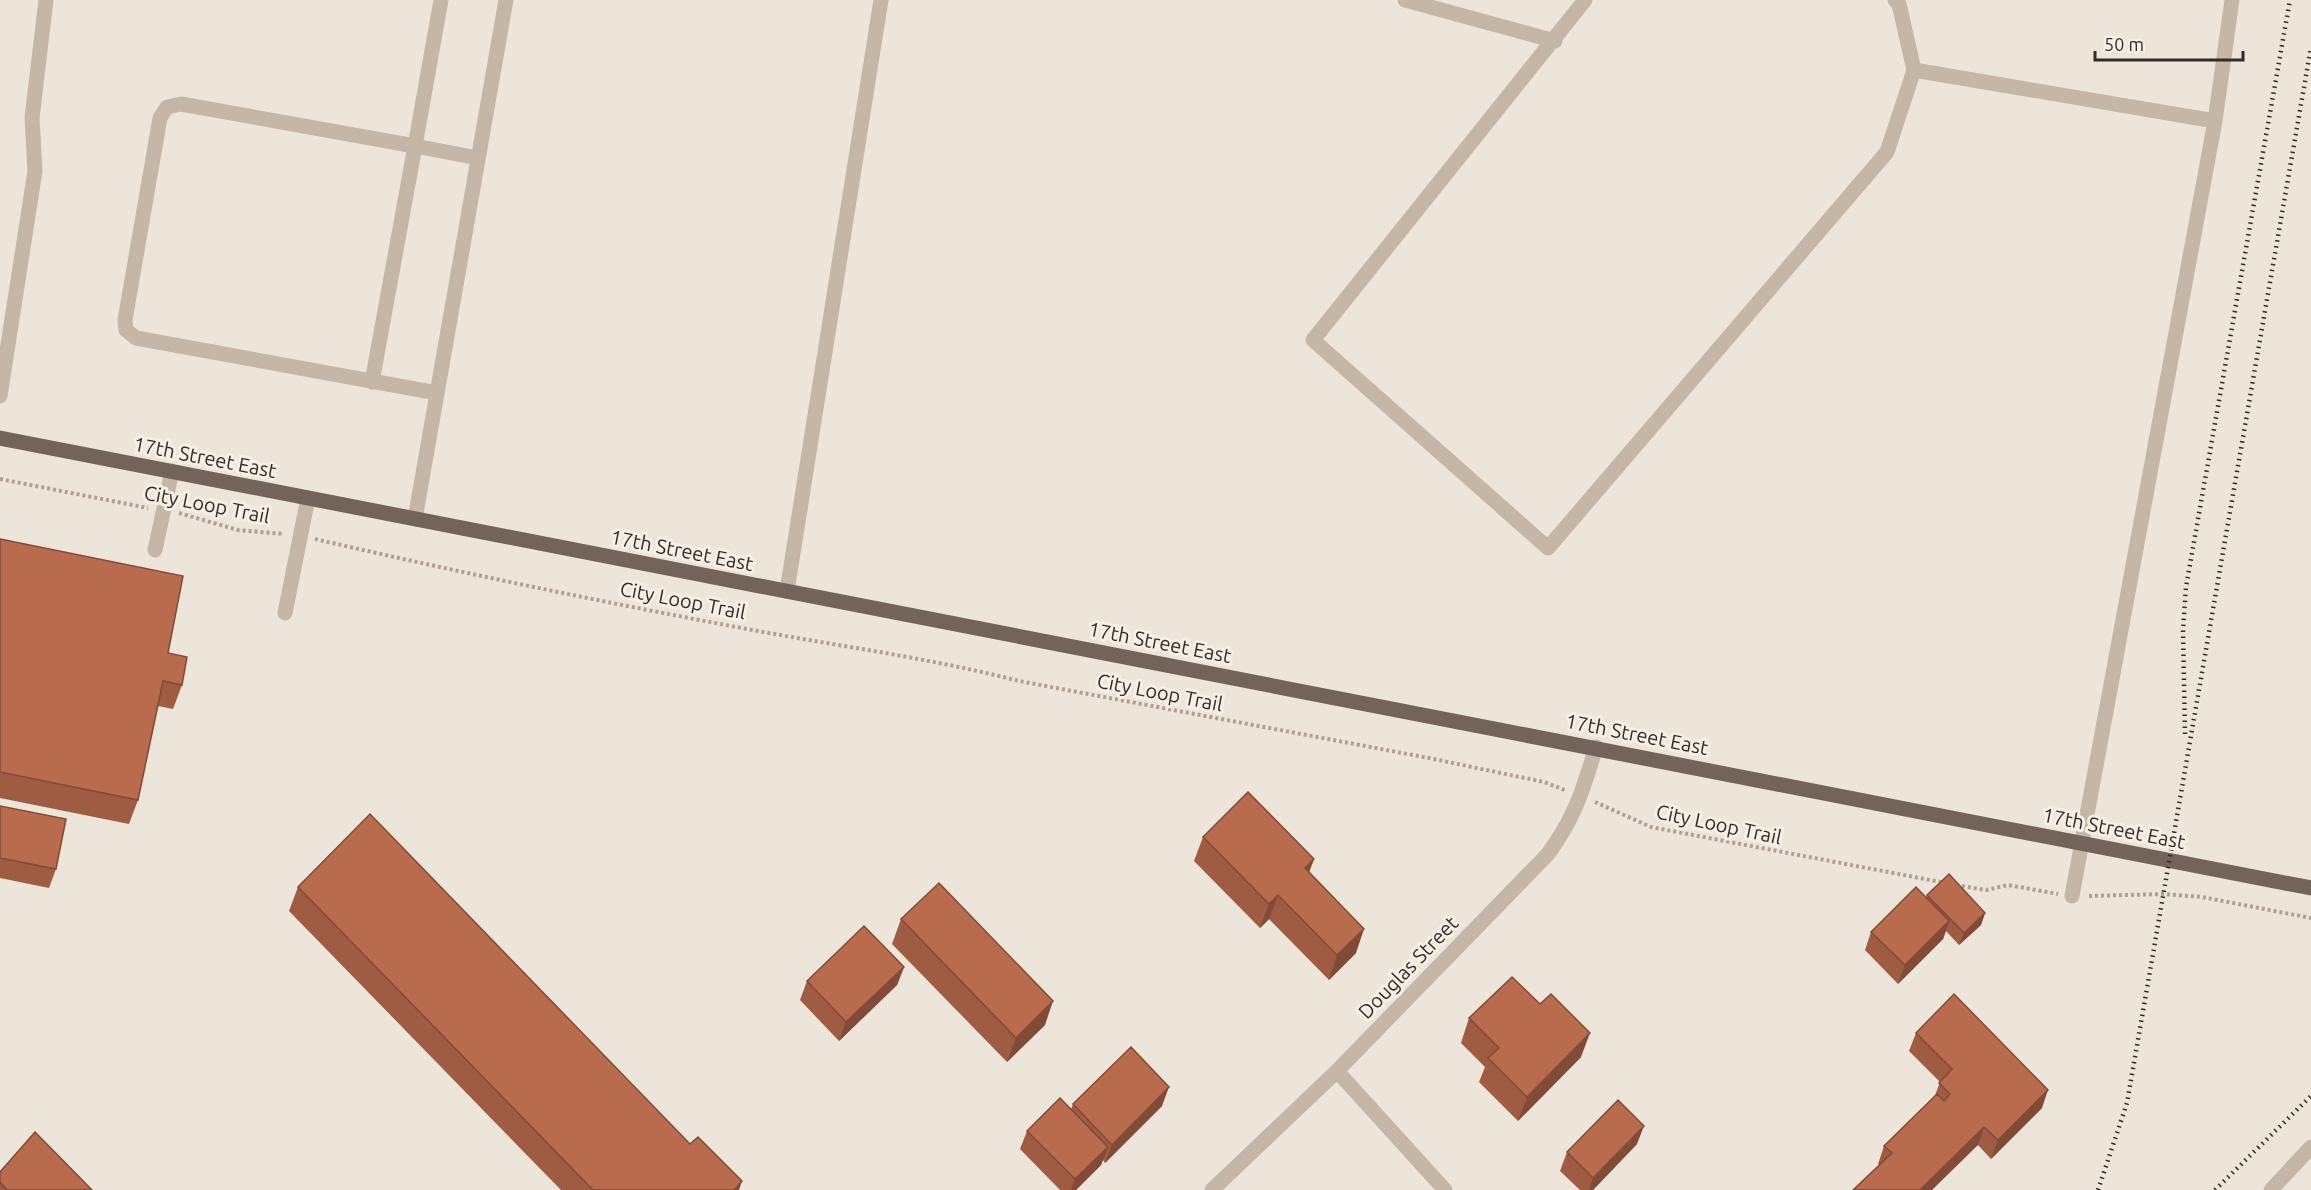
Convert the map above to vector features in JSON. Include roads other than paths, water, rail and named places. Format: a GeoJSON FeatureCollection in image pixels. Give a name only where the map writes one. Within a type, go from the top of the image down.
{"type":"FeatureCollection","features":[{"type":"Feature","properties":{"kind":"main road","name":"17th Street East"},"geometry":{"type":"LineString","coordinates":[[0,438],[2311,888]]}},
{"type":"Feature","properties":{"kind":"street"},"geometry":{"type":"LineString","coordinates":[[0,396],[35,171],[32,118],[46,0]]}},
{"type":"Feature","properties":{"kind":"street"},"geometry":{"type":"LineString","coordinates":[[372,382],[441,0]]}},
{"type":"Feature","properties":{"kind":"street"},"geometry":{"type":"LineString","coordinates":[[415,519],[506,0]]}},
{"type":"Feature","properties":{"kind":"street"},"geometry":{"type":"LineString","coordinates":[[787,591],[881,0]]}},
{"type":"Feature","properties":{"kind":"street"},"geometry":{"type":"LineString","coordinates":[[1405,0],[1555,41]]}},
{"type":"Feature","properties":{"kind":"street"},"geometry":{"type":"LineString","coordinates":[[1585,0],[1555,41],[1313,340],[1548,548],[1887,152],[1914,70],[1899,4],[1895,0]]}},
{"type":"Feature","properties":{"kind":"street"},"geometry":{"type":"LineString","coordinates":[[2073,896],[2215,122],[2232,0]]}},
{"type":"Feature","properties":{"kind":"street"},"geometry":{"type":"LineString","coordinates":[[1914,70],[2215,122]]}},
{"type":"Feature","properties":{"kind":"street"},"geometry":{"type":"LineString","coordinates":[[437,393],[136,338],[126,330],[125,320],[160,118],[167,107],[181,104],[478,158]]}},
{"type":"Feature","properties":{"kind":"street"},"geometry":{"type":"LineString","coordinates":[[155,550],[172,471]]}},
{"type":"Feature","properties":{"kind":"street"},"geometry":{"type":"LineString","coordinates":[[285,614],[308,498]]}},
{"type":"Feature","properties":{"kind":"street","name":"Douglas Street"},"geometry":{"type":"LineString","coordinates":[[1212,1190],[1337,1071],[1548,854],[1567,828],[1582,796],[1596,747]]}},
{"type":"Feature","properties":{"kind":"street"},"geometry":{"type":"LineString","coordinates":[[1337,1071],[1445,1190]]}},
{"type":"Feature","properties":{"kind":"street"},"geometry":{"type":"LineString","coordinates":[[2271,1190],[2311,1147]]}},
{"type":"Feature","properties":{"kind":"railway"},"geometry":{"type":"LineString","coordinates":[[2185,734],[2183,630],[2186,587],[2290,0]]}},
{"type":"Feature","properties":{"kind":"railway"},"geometry":{"type":"LineString","coordinates":[[2098,1190],[2127,1103],[2311,47]]}},
{"type":"Feature","properties":{"kind":"railway"},"geometry":{"type":"LineString","coordinates":[[2215,1190],[2311,1096]]}}]}
